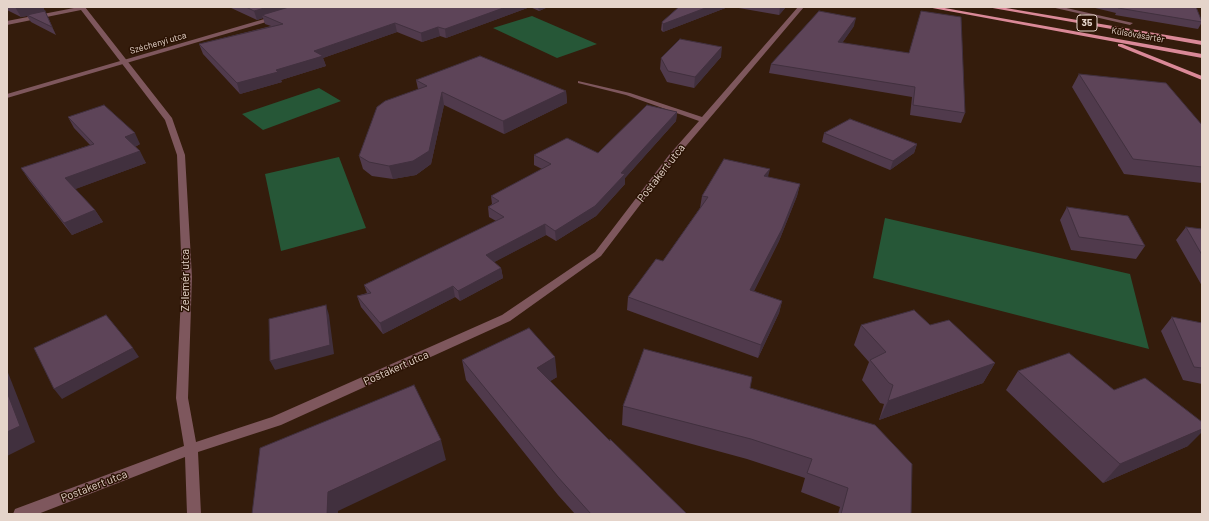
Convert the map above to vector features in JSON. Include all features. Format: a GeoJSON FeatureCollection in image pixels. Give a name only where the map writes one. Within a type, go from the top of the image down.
{"type":"FeatureCollection","features":[{"type":"Feature","properties":{"kind":"main road","name":"Külsővásártér"},"geometry":{"type":"LineString","coordinates":[[930,7],[1202,56]]}},
{"type":"Feature","properties":{"kind":"main road","name":"Külsővásártér"},"geometry":{"type":"LineString","coordinates":[[990,7],[1202,43]]}},
{"type":"Feature","properties":{"kind":"main road"},"geometry":{"type":"LineString","coordinates":[[1064,30],[1115,43],[1202,78]]}},
{"type":"Feature","properties":{"kind":"main road"},"geometry":{"type":"LineString","coordinates":[[1164,37],[1202,37]]}},
{"type":"Feature","properties":{"kind":"street","name":"Postakert utca"},"geometry":{"type":"LineString","coordinates":[[20,514],[191,449],[276,421],[506,318],[598,254],[672,157],[802,7]]}},
{"type":"Feature","properties":{"kind":"street","name":"Külsővásártér"},"geometry":{"type":"LineString","coordinates":[[1054,7],[1130,23]]}},
{"type":"Feature","properties":{"kind":"street"},"geometry":{"type":"LineString","coordinates":[[7,23],[83,8]]}},
{"type":"Feature","properties":{"kind":"street","name":"Zelemér utca"},"geometry":{"type":"LineString","coordinates":[[83,8],[169,120],[181,155],[187,277],[182,398],[191,449],[194,514]]}},
{"type":"Feature","properties":{"kind":"street","name":"Széchenyi utca"},"geometry":{"type":"LineString","coordinates":[[7,96],[284,16]]}},
{"type":"Feature","properties":{"kind":"street"},"geometry":{"type":"LineString","coordinates":[[580,82],[628,94],[704,120]]}},
{"type":"Feature","properties":{"kind":"green space"},"geometry":{"type":"Polygon","coordinates":[[[532,16],[597,44],[557,58],[493,28],[532,16]]]}},
{"type":"Feature","properties":{"kind":"green space"},"geometry":{"type":"Polygon","coordinates":[[[319,88],[341,101],[263,130],[242,114],[319,88]]]}},
{"type":"Feature","properties":{"kind":"green space"},"geometry":{"type":"Polygon","coordinates":[[[339,157],[366,228],[281,251],[265,174],[339,157]]]}},
{"type":"Feature","properties":{"kind":"green space"},"geometry":{"type":"Polygon","coordinates":[[[885,218],[1130,274],[1149,349],[873,278],[885,218]]]}},
{"type":"Feature","properties":{"kind":"building"},"geometry":{"type":"Polygon","coordinates":[[[246,7],[268,7],[254,11],[246,7]]]}},
{"type":"Feature","properties":{"kind":"building"},"geometry":{"type":"Polygon","coordinates":[[[289,7],[506,7],[445,29],[438,27],[421,33],[395,23],[314,51],[323,56],[276,70],[278,72],[237,83],[199,44],[283,24],[262,15],[289,7]]]}},
{"type":"Feature","properties":{"kind":"building"},"geometry":{"type":"Polygon","coordinates":[[[679,7],[708,7],[663,24],[662,22],[679,7]]]}},
{"type":"Feature","properties":{"kind":"building"},"geometry":{"type":"Polygon","coordinates":[[[1196,7],[1202,22],[1118,8],[1196,7]]]}},
{"type":"Feature","properties":{"kind":"building"},"geometry":{"type":"Polygon","coordinates":[[[45,11],[52,27],[27,15],[45,11]]]}},
{"type":"Feature","properties":{"kind":"building"},"geometry":{"type":"Polygon","coordinates":[[[819,11],[856,18],[838,42],[909,53],[921,11],[961,17],[965,113],[913,105],[915,87],[771,64],[819,11]]]}},
{"type":"Feature","properties":{"kind":"building"},"geometry":{"type":"Polygon","coordinates":[[[680,39],[722,47],[695,77],[668,71],[661,58],[680,39]]]}},
{"type":"Feature","properties":{"kind":"building"},"geometry":{"type":"Polygon","coordinates":[[[480,56],[566,91],[503,121],[442,92],[429,151],[413,161],[389,166],[369,162],[359,156],[377,107],[385,101],[427,86],[416,80],[480,56]]]}},
{"type":"Feature","properties":{"kind":"building"},"geometry":{"type":"Polygon","coordinates":[[[1079,74],[1166,83],[1202,125],[1202,167],[1133,159],[1079,74]]]}},
{"type":"Feature","properties":{"kind":"building"},"geometry":{"type":"Polygon","coordinates":[[[104,105],[135,133],[125,137],[140,151],[65,178],[95,210],[64,223],[21,168],[94,144],[68,117],[104,105]]]}},
{"type":"Feature","properties":{"kind":"building"},"geometry":{"type":"Polygon","coordinates":[[[647,105],[677,112],[621,173],[625,174],[595,206],[555,231],[545,224],[486,255],[501,268],[458,291],[453,286],[380,323],[357,296],[371,293],[364,285],[504,217],[488,207],[499,201],[491,196],[551,164],[534,155],[567,138],[598,153],[647,105]]]}},
{"type":"Feature","properties":{"kind":"building"},"geometry":{"type":"Polygon","coordinates":[[[850,119],[917,144],[893,161],[824,133],[850,119]]]}},
{"type":"Feature","properties":{"kind":"building"},"geometry":{"type":"Polygon","coordinates":[[[724,159],[770,169],[764,176],[800,184],[782,229],[750,290],[782,301],[761,345],[628,297],[656,259],[663,261],[708,197],[702,196],[724,159]]]}},
{"type":"Feature","properties":{"kind":"building"},"geometry":{"type":"Polygon","coordinates":[[[1067,207],[1128,216],[1145,246],[1079,237],[1067,207]]]}},
{"type":"Feature","properties":{"kind":"building"},"geometry":{"type":"Polygon","coordinates":[[[1186,227],[1202,229],[1202,255],[1186,227]]]}},
{"type":"Feature","properties":{"kind":"building"},"geometry":{"type":"Polygon","coordinates":[[[326,305],[330,345],[270,361],[269,319],[326,305]]]}},
{"type":"Feature","properties":{"kind":"building"},"geometry":{"type":"Polygon","coordinates":[[[914,310],[930,325],[949,320],[995,363],[888,401],[893,385],[889,383],[870,360],[886,352],[861,325],[914,310]]]}},
{"type":"Feature","properties":{"kind":"building"},"geometry":{"type":"Polygon","coordinates":[[[106,315],[133,348],[54,389],[34,348],[106,315]]]}},
{"type":"Feature","properties":{"kind":"building"},"geometry":{"type":"Polygon","coordinates":[[[1172,317],[1202,323],[1202,368],[1194,367],[1172,317]]]}},
{"type":"Feature","properties":{"kind":"building"},"geometry":{"type":"Polygon","coordinates":[[[529,328],[555,357],[537,368],[610,441],[610,439],[687,514],[591,514],[557,476],[462,360],[529,328]]]}},
{"type":"Feature","properties":{"kind":"building"},"geometry":{"type":"Polygon","coordinates":[[[644,349],[752,377],[750,388],[875,425],[912,464],[911,514],[841,514],[848,488],[807,473],[812,459],[751,439],[623,406],[644,349]]]}},
{"type":"Feature","properties":{"kind":"building"},"geometry":{"type":"Polygon","coordinates":[[[1069,353],[1114,390],[1145,378],[1202,422],[1202,429],[1120,464],[1018,371],[1069,353]]]}},
{"type":"Feature","properties":{"kind":"building"},"geometry":{"type":"Polygon","coordinates":[[[414,385],[441,440],[328,492],[327,514],[252,514],[260,448],[414,385]]]}},
{"type":"Feature","properties":{"kind":"building"},"geometry":{"type":"Polygon","coordinates":[[[7,392],[20,426],[7,432],[7,392]]]}}]}
